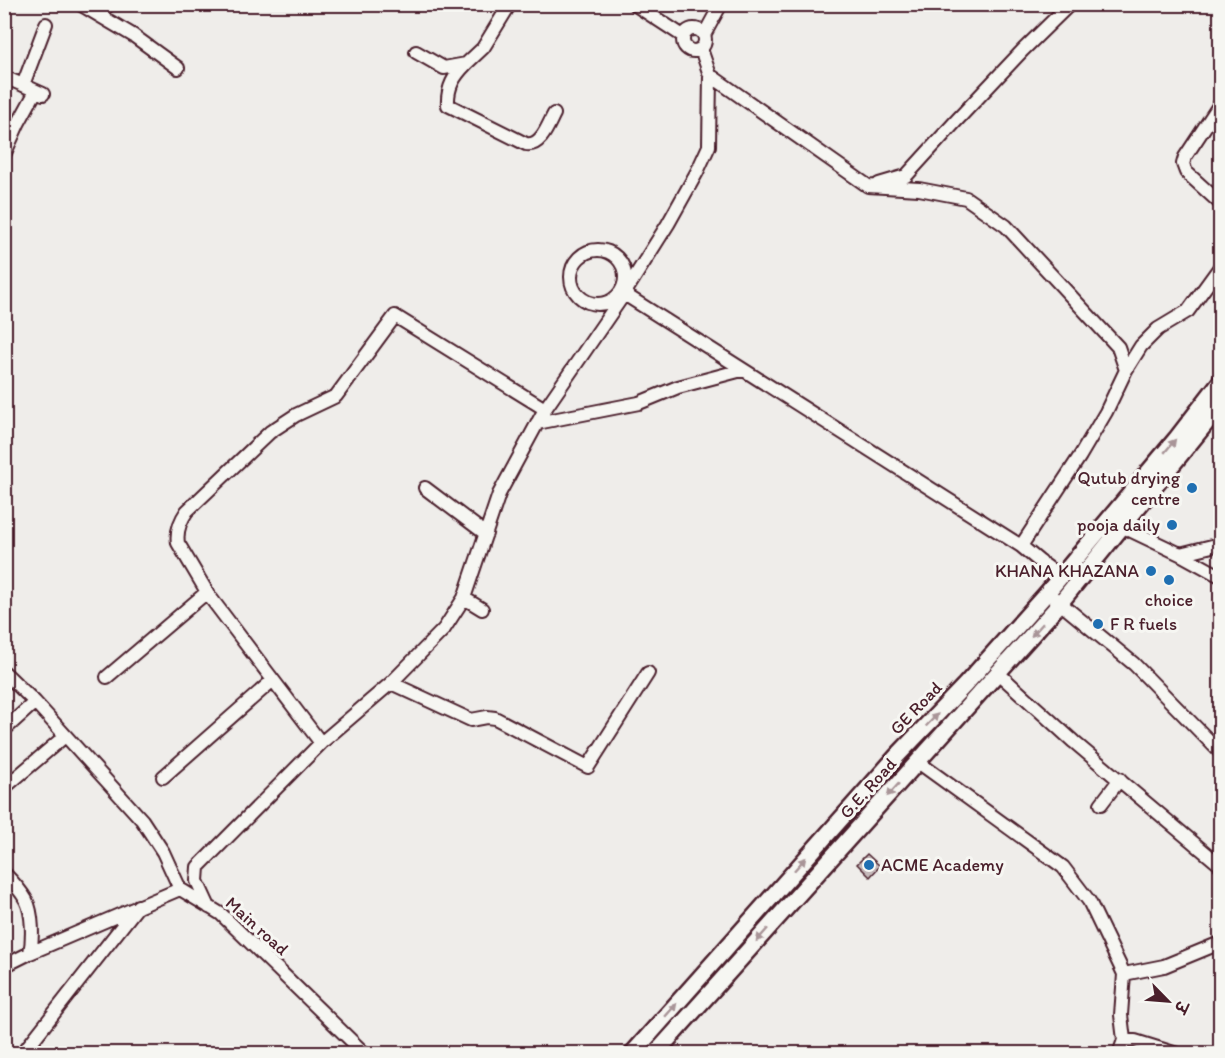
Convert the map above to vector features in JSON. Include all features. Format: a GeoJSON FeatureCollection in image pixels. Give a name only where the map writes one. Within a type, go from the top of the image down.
{"type":"FeatureCollection","features":[{"type":"Feature","properties":{"kind":"main road","name":"GE Road"},"geometry":{"type":"LineString","coordinates":[[632,1053],[1047,593],[1169,448],[1221,382]]}},
{"type":"Feature","properties":{"kind":"main road","name":"G.E. Road"},"geometry":{"type":"LineString","coordinates":[[656,1053],[1060,604],[1221,406]]}},
{"type":"Feature","properties":{"kind":"street"},"geometry":{"type":"LineString","coordinates":[[80,4],[134,36],[178,68]]}},
{"type":"Feature","properties":{"kind":"street"},"geometry":{"type":"LineString","coordinates":[[99,15],[109,4]]}},
{"type":"Feature","properties":{"kind":"street"},"geometry":{"type":"LineString","coordinates":[[510,4],[483,48],[459,71],[447,92],[448,105],[531,145],[538,142],[554,114]]}},
{"type":"Feature","properties":{"kind":"street"},"geometry":{"type":"LineString","coordinates":[[634,4],[683,36]]}},
{"type":"Feature","properties":{"kind":"street"},"geometry":{"type":"LineString","coordinates":[[704,35],[699,30],[688,30],[683,36],[683,43],[687,50],[694,52],[701,49],[705,42],[704,35],[721,4]]}},
{"type":"Feature","properties":{"kind":"street"},"geometry":{"type":"LineString","coordinates":[[868,186],[906,176],[1070,4]]}},
{"type":"Feature","properties":{"kind":"street"},"geometry":{"type":"LineString","coordinates":[[23,85],[46,24]]}},
{"type":"Feature","properties":{"kind":"street"},"geometry":{"type":"LineString","coordinates":[[209,907],[197,881],[198,867],[321,743],[391,683],[444,629],[464,598],[499,494],[537,423],[648,256],[674,214],[709,146],[710,75],[701,49]]}},
{"type":"Feature","properties":{"kind":"street"},"geometry":{"type":"LineString","coordinates":[[416,52],[444,68],[466,64]]}},
{"type":"Feature","properties":{"kind":"street"},"geometry":{"type":"LineString","coordinates":[[710,75],[868,186],[919,189],[966,198],[1006,226],[1118,347],[1126,370]]}},
{"type":"Feature","properties":{"kind":"street"},"geometry":{"type":"LineString","coordinates":[[4,77],[40,92],[18,124],[4,155]]}},
{"type":"Feature","properties":{"kind":"street"},"geometry":{"type":"LineString","coordinates":[[1221,104],[1185,157],[1183,164],[1186,172],[1221,203]]}},
{"type":"Feature","properties":{"kind":"street"},"geometry":{"type":"LineString","coordinates":[[602,250],[617,257],[622,264],[625,272],[622,293],[610,302],[591,304],[582,300],[576,293],[572,284],[573,266],[585,253],[602,250]]}},
{"type":"Feature","properties":{"kind":"street"},"geometry":{"type":"LineString","coordinates":[[622,264],[648,256]]}},
{"type":"Feature","properties":{"kind":"street"},"geometry":{"type":"LineString","coordinates":[[1021,546],[1080,456],[1141,346],[1158,329],[1188,311],[1221,267]]}},
{"type":"Feature","properties":{"kind":"street"},"geometry":{"type":"LineString","coordinates":[[622,293],[1021,546],[1061,577]]}},
{"type":"Feature","properties":{"kind":"street"},"geometry":{"type":"LineString","coordinates":[[591,304],[601,329]]}},
{"type":"Feature","properties":{"kind":"street"},"geometry":{"type":"LineString","coordinates":[[321,743],[207,592],[178,543],[180,520],[270,432],[296,415],[336,396],[394,316],[545,409]]}},
{"type":"Feature","properties":{"kind":"street"},"geometry":{"type":"LineString","coordinates":[[537,423],[639,403],[678,387],[742,370]]}},
{"type":"Feature","properties":{"kind":"street"},"geometry":{"type":"LineString","coordinates":[[425,488],[486,534]]}},
{"type":"Feature","properties":{"kind":"street"},"geometry":{"type":"LineString","coordinates":[[1109,519],[1221,576]]}},
{"type":"Feature","properties":{"kind":"street"},"geometry":{"type":"LineString","coordinates":[[1180,554],[1221,544]]}},
{"type":"Feature","properties":{"kind":"street"},"geometry":{"type":"LineString","coordinates":[[107,677],[207,592]]}},
{"type":"Feature","properties":{"kind":"street"},"geometry":{"type":"LineString","coordinates":[[1047,593],[1134,664],[1221,752]]}},
{"type":"Feature","properties":{"kind":"street"},"geometry":{"type":"LineString","coordinates":[[464,598],[482,609]]}},
{"type":"Feature","properties":{"kind":"street"},"geometry":{"type":"LineString","coordinates":[[4,672],[35,702],[142,820],[163,852],[180,889],[138,905],[4,966]]}},
{"type":"Feature","properties":{"kind":"street"},"geometry":{"type":"LineString","coordinates":[[391,683],[471,720],[480,717],[495,717],[588,767],[648,673]]}},
{"type":"Feature","properties":{"kind":"street"},"geometry":{"type":"LineString","coordinates":[[998,673],[1074,742],[1221,865]]}},
{"type":"Feature","properties":{"kind":"street"},"geometry":{"type":"LineString","coordinates":[[163,777],[273,680]]}},
{"type":"Feature","properties":{"kind":"street"},"geometry":{"type":"LineString","coordinates":[[4,730],[35,702]]}},
{"type":"Feature","properties":{"kind":"street"},"geometry":{"type":"LineString","coordinates":[[4,788],[65,736]]}},
{"type":"Feature","properties":{"kind":"street"},"geometry":{"type":"LineString","coordinates":[[918,762],[1063,867],[1089,901],[1124,974],[1121,1015],[1124,1040],[1119,1053]]}},
{"type":"Feature","properties":{"kind":"street"},"geometry":{"type":"LineString","coordinates":[[1101,804],[1120,779]]}},
{"type":"Feature","properties":{"kind":"street"},"geometry":{"type":"LineString","coordinates":[[4,873],[27,902],[32,926],[30,953]]}},
{"type":"Feature","properties":{"kind":"street","name":"Main road"},"geometry":{"type":"LineString","coordinates":[[180,889],[221,914],[365,1053]]}},
{"type":"Feature","properties":{"kind":"street"},"geometry":{"type":"LineString","coordinates":[[22,1053],[138,905]]}},
{"type":"Feature","properties":{"kind":"street"},"geometry":{"type":"LineString","coordinates":[[1124,974],[1164,966],[1221,943]]}},
{"type":"Feature","properties":{"kind":"street"},"geometry":{"type":"LineString","coordinates":[[1130,1041],[1177,1053]]}},
{"type":"Feature","properties":{"kind":"building","name":"ACME Academy"},"geometry":{"type":"Polygon","coordinates":[[[867,854],[880,866],[870,877],[857,864],[867,854]]]}},
{"type":"Feature","properties":{"kind":"place","name":"Qutub drying centre"},"geometry":{"type":"Point","coordinates":[1192,488]}},
{"type":"Feature","properties":{"kind":"place","name":"pooja daily"},"geometry":{"type":"Point","coordinates":[1172,525]}},
{"type":"Feature","properties":{"kind":"place","name":"KHANA KHAZANA"},"geometry":{"type":"Point","coordinates":[1151,571]}},
{"type":"Feature","properties":{"kind":"place","name":"choice"},"geometry":{"type":"Point","coordinates":[1169,580]}},
{"type":"Feature","properties":{"kind":"place","name":"F R fuels"},"geometry":{"type":"Point","coordinates":[1098,624]}},
{"type":"Feature","properties":{"kind":"place","name":"ACME Academy"},"geometry":{"type":"Point","coordinates":[869,865]}}]}
